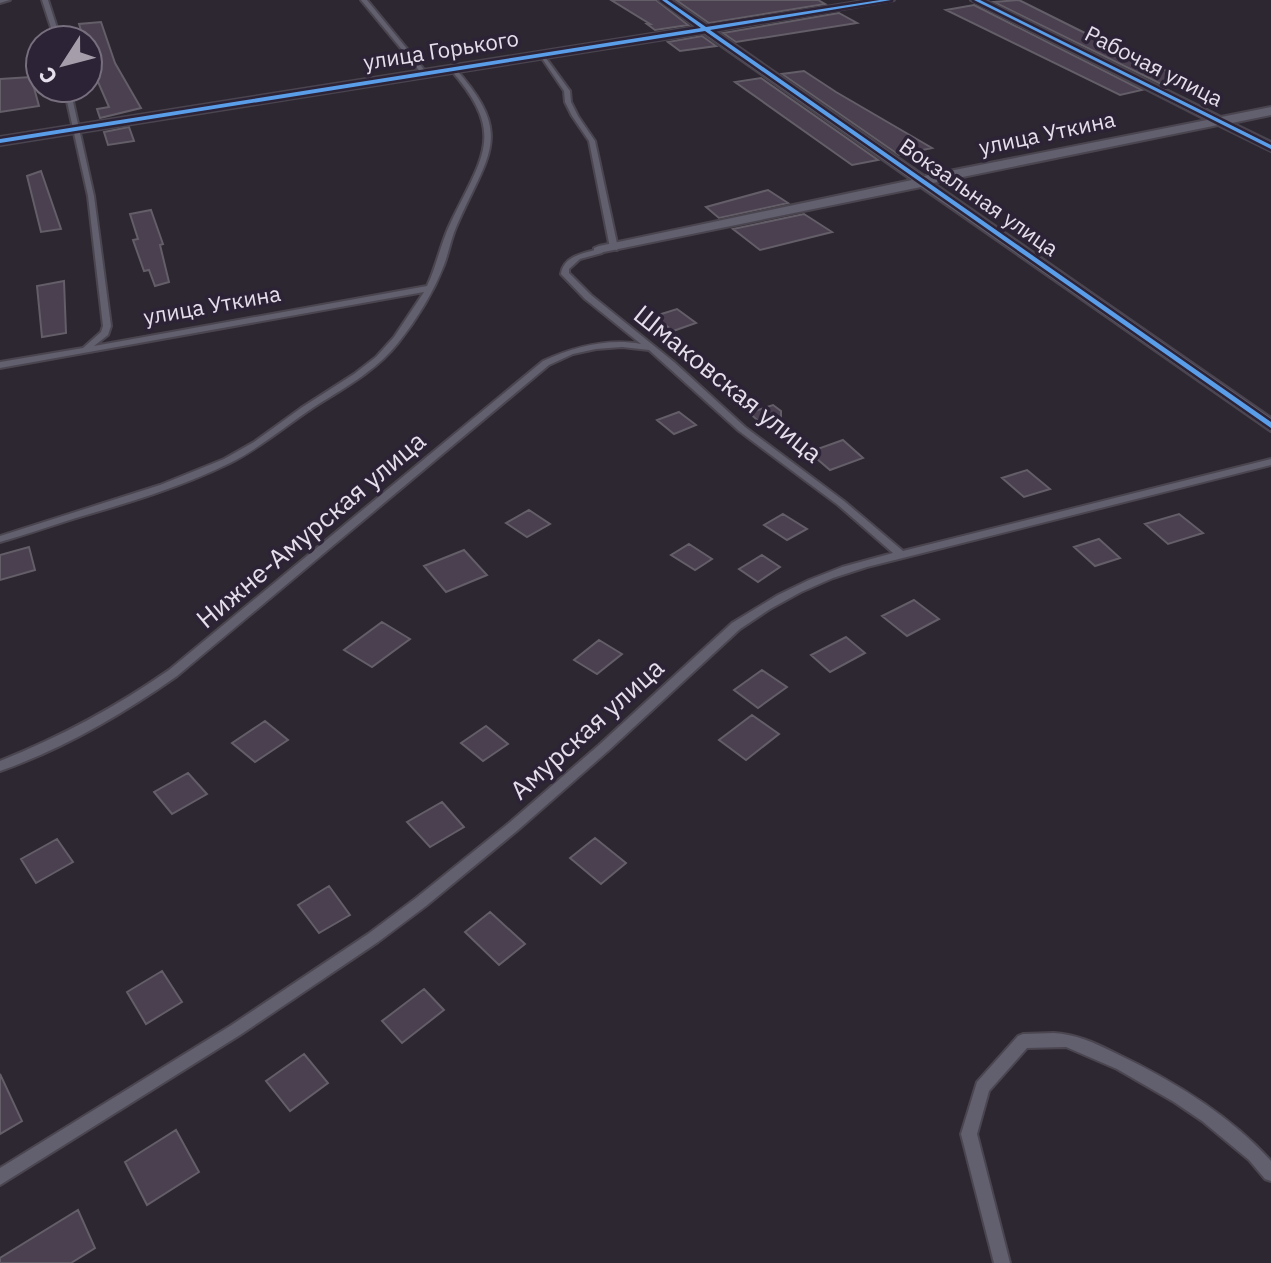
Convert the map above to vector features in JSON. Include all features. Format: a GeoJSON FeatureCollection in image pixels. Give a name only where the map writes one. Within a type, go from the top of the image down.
{"type":"FeatureCollection","features":[{"type":"Feature","properties":{"kind":"street","name":"Вокзальная улица"},"geometry":{"type":"LineString","coordinates":[[664,0],[1271,426]]}},
{"type":"Feature","properties":{"kind":"street","name":"улица Горького"},"geometry":{"type":"LineString","coordinates":[[0,141],[889,0]]}},
{"type":"Feature","properties":{"kind":"street","name":"Рабочая улица"},"geometry":{"type":"LineString","coordinates":[[976,0],[1271,147]]}},
{"type":"Feature","properties":{"kind":"street","name":"улица Уткина"},"geometry":{"type":"LineString","coordinates":[[606,249],[911,187],[921,181],[1271,111]]}},
{"type":"Feature","properties":{"kind":"lane"},"geometry":{"type":"LineString","coordinates":[[0,1],[7,0]]}},
{"type":"Feature","properties":{"kind":"lane"},"geometry":{"type":"LineString","coordinates":[[45,0],[53,24]]}},
{"type":"Feature","properties":{"kind":"lane"},"geometry":{"type":"LineString","coordinates":[[364,0],[424,73]]}},
{"type":"Feature","properties":{"kind":"lane"},"geometry":{"type":"LineString","coordinates":[[541,55],[567,91],[575,116],[592,141],[606,249]]}},
{"type":"Feature","properties":{"kind":"lane"},"geometry":{"type":"LineString","coordinates":[[0,539],[182,479],[257,445],[387,352],[431,288],[454,223],[480,175],[490,127],[475,94],[452,68]]}},
{"type":"Feature","properties":{"kind":"lane"},"geometry":{"type":"LineString","coordinates":[[70,104],[91,196],[107,326],[99,339],[85,349]]}},
{"type":"Feature","properties":{"kind":"lane","name":"Шмаковская улица"},"geometry":{"type":"LineString","coordinates":[[606,249],[571,260],[565,274],[742,429],[841,503],[900,554]]}},
{"type":"Feature","properties":{"kind":"lane","name":"улица Уткина"},"geometry":{"type":"LineString","coordinates":[[0,365],[431,288]]}},
{"type":"Feature","properties":{"kind":"lane","name":"Нижне-Амурская улица"},"geometry":{"type":"LineString","coordinates":[[0,766],[92,726],[126,707],[173,673],[546,363],[576,350],[595,346],[624,344],[649,348]]}},
{"type":"Feature","properties":{"kind":"lane","name":"Амурская улица"},"geometry":{"type":"LineString","coordinates":[[0,1177],[222,1039],[373,938],[497,841],[736,626],[773,600],[827,575],[900,554],[1271,462]]}},
{"type":"Feature","properties":{"kind":"lane"},"geometry":{"type":"LineString","coordinates":[[1002,1263],[969,1134],[982,1087],[1023,1041],[1069,1041],[1145,1075],[1254,1150],[1271,1173]]}},
{"type":"Feature","properties":{"kind":"building"},"geometry":{"type":"Polygon","coordinates":[[[611,0],[656,0],[688,25],[655,30],[611,0]]]}},
{"type":"Feature","properties":{"kind":"building"},"geometry":{"type":"Polygon","coordinates":[[[676,0],[818,0],[825,4],[709,23],[676,0]]]}},
{"type":"Feature","properties":{"kind":"building"},"geometry":{"type":"Polygon","coordinates":[[[1019,0],[1189,81],[1165,86],[994,2],[1019,0]]]}},
{"type":"Feature","properties":{"kind":"building"},"geometry":{"type":"Polygon","coordinates":[[[974,5],[1142,90],[1120,95],[946,10],[974,5]]]}},
{"type":"Feature","properties":{"kind":"building"},"geometry":{"type":"Polygon","coordinates":[[[839,13],[857,23],[736,42],[723,33],[839,13]]]}},
{"type":"Feature","properties":{"kind":"building"},"geometry":{"type":"Polygon","coordinates":[[[104,31],[115,63],[141,108],[100,118],[97,109],[109,107],[104,96],[104,31]]]}},
{"type":"Feature","properties":{"kind":"building"},"geometry":{"type":"Polygon","coordinates":[[[702,36],[716,46],[680,51],[668,42],[702,36]]]}},
{"type":"Feature","properties":{"kind":"building"},"geometry":{"type":"Polygon","coordinates":[[[804,71],[932,148],[899,155],[782,74],[804,71]]]}},
{"type":"Feature","properties":{"kind":"building"},"geometry":{"type":"Polygon","coordinates":[[[24,77],[24,104],[39,106],[0,112],[0,79],[24,77]]]}},
{"type":"Feature","properties":{"kind":"building"},"geometry":{"type":"Polygon","coordinates":[[[761,78],[878,160],[852,165],[735,82],[761,78]]]}},
{"type":"Feature","properties":{"kind":"building"},"geometry":{"type":"Polygon","coordinates":[[[129,127],[134,141],[108,145],[104,132],[129,127]]]}},
{"type":"Feature","properties":{"kind":"building"},"geometry":{"type":"Polygon","coordinates":[[[41,171],[61,229],[41,232],[27,176],[41,171]]]}},
{"type":"Feature","properties":{"kind":"building"},"geometry":{"type":"Polygon","coordinates":[[[768,190],[788,203],[719,218],[706,207],[768,190]]]}},
{"type":"Feature","properties":{"kind":"building"},"geometry":{"type":"Polygon","coordinates":[[[151,210],[163,244],[160,245],[169,282],[155,286],[149,270],[144,271],[133,240],[138,239],[130,214],[151,210]]]}},
{"type":"Feature","properties":{"kind":"building"},"geometry":{"type":"Polygon","coordinates":[[[804,214],[832,232],[760,250],[733,229],[804,214]]]}},
{"type":"Feature","properties":{"kind":"building"},"geometry":{"type":"Polygon","coordinates":[[[64,281],[66,333],[42,337],[37,286],[64,281]]]}},
{"type":"Feature","properties":{"kind":"building"},"geometry":{"type":"Polygon","coordinates":[[[677,309],[696,323],[673,331],[655,316],[677,309]]]}},
{"type":"Feature","properties":{"kind":"building"},"geometry":{"type":"Polygon","coordinates":[[[773,405],[781,411],[781,422],[767,428],[749,413],[773,405]]]}},
{"type":"Feature","properties":{"kind":"building"},"geometry":{"type":"Polygon","coordinates":[[[679,412],[696,425],[674,434],[657,420],[679,412]]]}},
{"type":"Feature","properties":{"kind":"building"},"geometry":{"type":"Polygon","coordinates":[[[843,440],[863,458],[830,470],[809,452],[843,440]]]}},
{"type":"Feature","properties":{"kind":"building"},"geometry":{"type":"Polygon","coordinates":[[[1027,470],[1050,489],[1024,497],[1002,478],[1027,470]]]}},
{"type":"Feature","properties":{"kind":"building"},"geometry":{"type":"Polygon","coordinates":[[[529,510],[550,524],[527,537],[506,523],[529,510]]]}},
{"type":"Feature","properties":{"kind":"building"},"geometry":{"type":"Polygon","coordinates":[[[783,514],[807,529],[787,540],[764,525],[783,514]]]}},
{"type":"Feature","properties":{"kind":"building"},"geometry":{"type":"Polygon","coordinates":[[[1179,514],[1203,533],[1168,544],[1145,524],[1179,514]]]}},
{"type":"Feature","properties":{"kind":"building"},"geometry":{"type":"Polygon","coordinates":[[[1099,539],[1120,558],[1095,566],[1074,547],[1099,539]]]}},
{"type":"Feature","properties":{"kind":"building"},"geometry":{"type":"Polygon","coordinates":[[[689,544],[712,559],[695,570],[671,555],[689,544]]]}},
{"type":"Feature","properties":{"kind":"building"},"geometry":{"type":"Polygon","coordinates":[[[29,547],[35,570],[0,580],[0,555],[29,547]]]}},
{"type":"Feature","properties":{"kind":"building"},"geometry":{"type":"Polygon","coordinates":[[[464,550],[487,575],[446,592],[424,566],[464,550]]]}},
{"type":"Feature","properties":{"kind":"building"},"geometry":{"type":"Polygon","coordinates":[[[762,555],[780,567],[758,582],[739,569],[762,555]]]}},
{"type":"Feature","properties":{"kind":"building"},"geometry":{"type":"Polygon","coordinates":[[[914,600],[939,619],[907,636],[882,616],[914,600]]]}},
{"type":"Feature","properties":{"kind":"building"},"geometry":{"type":"Polygon","coordinates":[[[382,622],[410,639],[372,667],[344,650],[382,622]]]}},
{"type":"Feature","properties":{"kind":"building"},"geometry":{"type":"Polygon","coordinates":[[[846,637],[865,653],[830,672],[811,655],[846,637]]]}},
{"type":"Feature","properties":{"kind":"building"},"geometry":{"type":"Polygon","coordinates":[[[599,640],[622,654],[597,674],[574,660],[599,640]]]}},
{"type":"Feature","properties":{"kind":"building"},"geometry":{"type":"Polygon","coordinates":[[[762,670],[787,687],[758,708],[734,690],[762,670]]]}},
{"type":"Feature","properties":{"kind":"building"},"geometry":{"type":"Polygon","coordinates":[[[752,715],[779,734],[746,760],[719,740],[752,715]]]}},
{"type":"Feature","properties":{"kind":"building"},"geometry":{"type":"Polygon","coordinates":[[[265,721],[288,740],[255,762],[232,743],[265,721]]]}},
{"type":"Feature","properties":{"kind":"building"},"geometry":{"type":"Polygon","coordinates":[[[486,726],[508,744],[483,761],[461,743],[486,726]]]}},
{"type":"Feature","properties":{"kind":"building"},"geometry":{"type":"Polygon","coordinates":[[[188,773],[207,794],[172,814],[154,792],[188,773]]]}},
{"type":"Feature","properties":{"kind":"building"},"geometry":{"type":"Polygon","coordinates":[[[442,802],[464,827],[430,847],[407,822],[442,802]]]}},
{"type":"Feature","properties":{"kind":"building"},"geometry":{"type":"Polygon","coordinates":[[[595,838],[626,863],[601,884],[570,858],[595,838]]]}},
{"type":"Feature","properties":{"kind":"building"},"geometry":{"type":"Polygon","coordinates":[[[57,839],[73,862],[36,883],[21,859],[57,839]]]}},
{"type":"Feature","properties":{"kind":"building"},"geometry":{"type":"Polygon","coordinates":[[[329,886],[350,915],[319,933],[298,905],[329,886]]]}},
{"type":"Feature","properties":{"kind":"building"},"geometry":{"type":"Polygon","coordinates":[[[490,912],[525,944],[499,965],[465,932],[490,912]]]}},
{"type":"Feature","properties":{"kind":"building"},"geometry":{"type":"Polygon","coordinates":[[[162,971],[182,1002],[146,1024],[127,992],[162,971]]]}},
{"type":"Feature","properties":{"kind":"building"},"geometry":{"type":"Polygon","coordinates":[[[424,989],[444,1010],[402,1043],[382,1021],[424,989]]]}},
{"type":"Feature","properties":{"kind":"building"},"geometry":{"type":"Polygon","coordinates":[[[304,1054],[328,1083],[290,1111],[266,1081],[304,1054]]]}},
{"type":"Feature","properties":{"kind":"building"},"geometry":{"type":"Polygon","coordinates":[[[0,1074],[22,1121],[0,1134],[0,1074]]]}},
{"type":"Feature","properties":{"kind":"building"},"geometry":{"type":"Polygon","coordinates":[[[176,1130],[199,1172],[147,1205],[125,1162],[176,1130]]]}},
{"type":"Feature","properties":{"kind":"building"},"geometry":{"type":"Polygon","coordinates":[[[78,1210],[95,1248],[71,1263],[0,1263],[0,1258],[78,1210]]]}},
{"type":"Feature","properties":{"kind":"cycle path"},"geometry":{"type":"LineString","coordinates":[[664,0],[1271,426]]}},
{"type":"Feature","properties":{"kind":"cycle path"},"geometry":{"type":"LineString","coordinates":[[0,141],[889,0]]}},
{"type":"Feature","properties":{"kind":"cycle path"},"geometry":{"type":"LineString","coordinates":[[976,0],[1271,147]]}}]}
